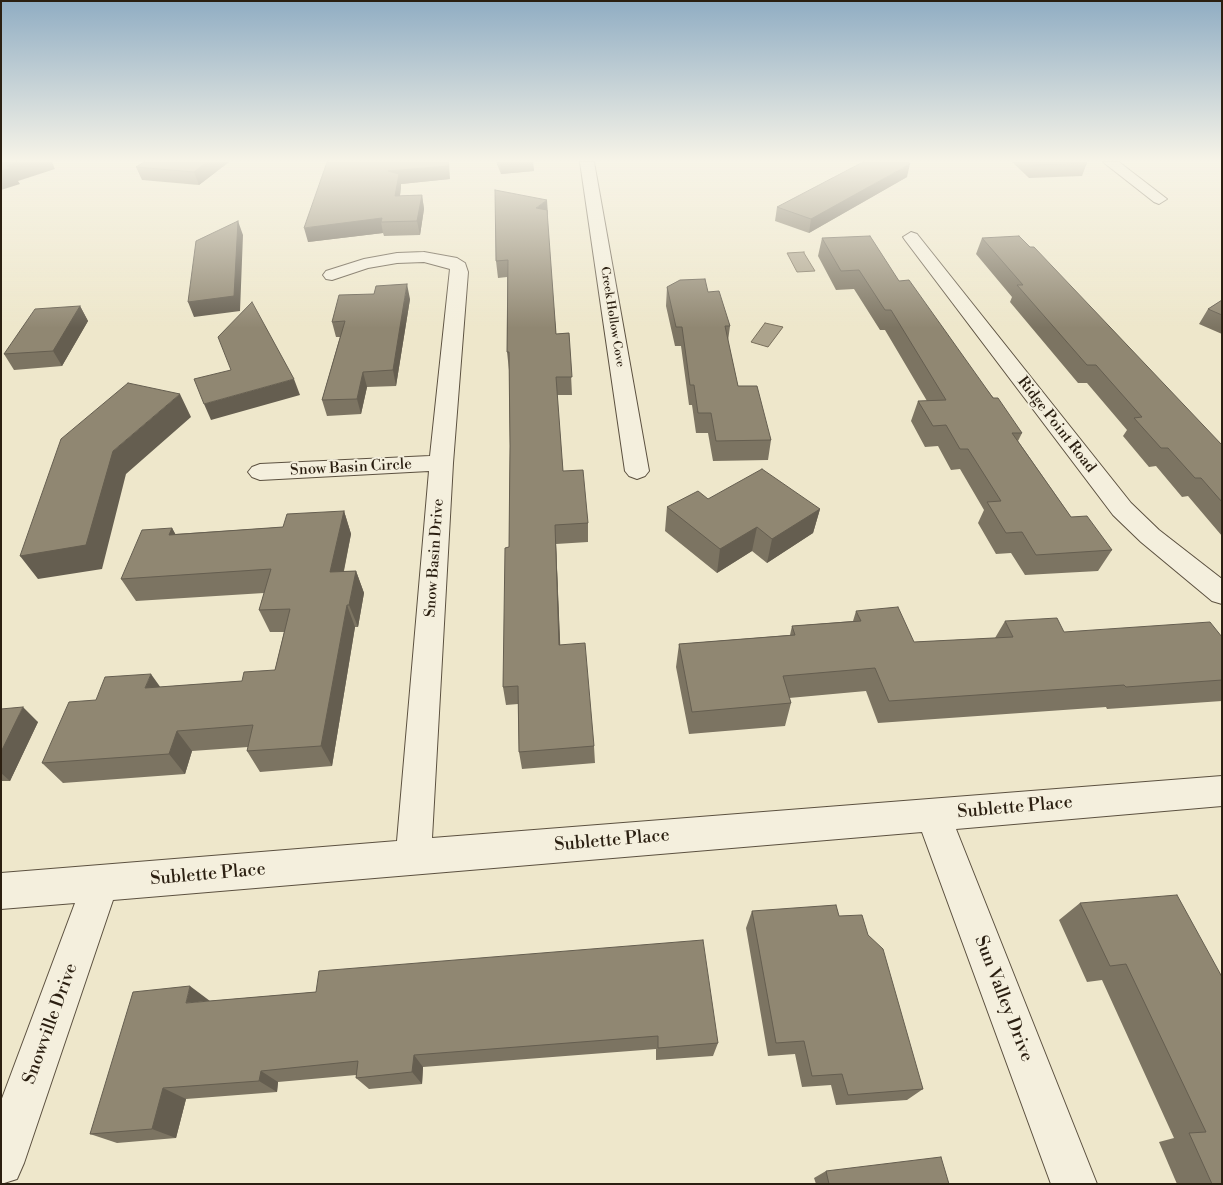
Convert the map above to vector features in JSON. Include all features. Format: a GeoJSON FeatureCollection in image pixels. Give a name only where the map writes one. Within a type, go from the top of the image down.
{"type":"FeatureCollection","features":[{"type":"Feature","properties":{"kind":"street","name":"Creek Hollow Cove"},"geometry":{"type":"LineString","coordinates":[[596,217],[637,471]]}},
{"type":"Feature","properties":{"kind":"street","name":"Ridge Point Road"},"geometry":{"type":"LineString","coordinates":[[911,237],[1122,509],[1150,536],[1222,594]]}},
{"type":"Feature","properties":{"kind":"street","name":"Snow Basin Drive"},"geometry":{"type":"LineString","coordinates":[[332,275],[364,264],[397,258],[424,257],[451,262],[460,272],[441,463],[413,858]]}},
{"type":"Feature","properties":{"kind":"street","name":"Snow Basin Circle"},"geometry":{"type":"LineString","coordinates":[[260,472],[441,463]]}},
{"type":"Feature","properties":{"kind":"street","name":"Sublette Place"},"geometry":{"type":"LineString","coordinates":[[1,891],[1222,791]]}},
{"type":"Feature","properties":{"kind":"street","name":"Sun Valley Drive"},"geometry":{"type":"LineString","coordinates":[[933,814],[1074,1184]]}},
{"type":"Feature","properties":{"kind":"street","name":"Snowville Drive"},"geometry":{"type":"LineString","coordinates":[[1,1163],[100,884]]}},
{"type":"Feature","properties":{"kind":"shaded area"},"geometry":{"type":"Polygon","coordinates":[[[804,252],[815,271],[797,272],[787,253],[804,252]]]}},
{"type":"Feature","properties":{"kind":"shaded area"},"geometry":{"type":"Polygon","coordinates":[[[765,323],[783,327],[768,347],[751,342],[765,323]]]}},
{"type":"Feature","properties":{"kind":"building"},"geometry":{"type":"Polygon","coordinates":[[[308,217],[418,217],[417,221],[381,222],[382,218],[304,228],[308,217]]]}},
{"type":"Feature","properties":{"kind":"building"},"geometry":{"type":"Polygon","coordinates":[[[495,217],[548,217],[556,334],[569,333],[572,377],[556,377],[563,471],[583,470],[588,523],[555,525],[559,645],[585,643],[594,746],[519,752],[518,686],[503,687],[505,548],[509,547],[508,260],[496,261],[495,217]]]}},
{"type":"Feature","properties":{"kind":"building"},"geometry":{"type":"Polygon","coordinates":[[[238,221],[234,296],[188,302],[196,241],[238,221]]]}},
{"type":"Feature","properties":{"kind":"building"},"geometry":{"type":"Polygon","coordinates":[[[870,236],[899,281],[909,280],[993,398],[998,398],[1022,433],[1012,433],[1071,517],[1087,516],[1112,550],[1036,555],[1022,532],[1006,533],[987,502],[1001,501],[968,449],[960,449],[946,425],[933,426],[918,401],[946,400],[891,310],[885,310],[859,270],[841,271],[822,238],[870,236]]]}},
{"type":"Feature","properties":{"kind":"building"},"geometry":{"type":"Polygon","coordinates":[[[1019,236],[1030,247],[1034,247],[1222,445],[1222,502],[1201,478],[1195,478],[1168,448],[1161,448],[1134,418],[1142,417],[1096,365],[1087,365],[1017,285],[1023,285],[982,238],[1019,236]]]}},
{"type":"Feature","properties":{"kind":"building"},"geometry":{"type":"Polygon","coordinates":[[[705,279],[708,292],[719,291],[730,326],[725,326],[738,386],[757,386],[771,440],[716,441],[711,413],[698,413],[694,385],[690,385],[682,327],[676,327],[667,287],[680,280],[705,279]]]}},
{"type":"Feature","properties":{"kind":"building"},"geometry":{"type":"Polygon","coordinates":[[[407,284],[393,370],[363,372],[357,399],[322,400],[345,321],[332,322],[339,295],[374,294],[376,286],[407,284]]]}},
{"type":"Feature","properties":{"kind":"building"},"geometry":{"type":"Polygon","coordinates":[[[1222,300],[1222,315],[1208,309],[1222,300]]]}},
{"type":"Feature","properties":{"kind":"building"},"geometry":{"type":"Polygon","coordinates":[[[252,302],[294,379],[204,404],[194,379],[231,370],[218,337],[252,302]]]}},
{"type":"Feature","properties":{"kind":"building"},"geometry":{"type":"Polygon","coordinates":[[[80,306],[53,351],[4,354],[35,309],[80,306]]]}},
{"type":"Feature","properties":{"kind":"building"},"geometry":{"type":"Polygon","coordinates":[[[128,383],[180,394],[113,451],[86,545],[20,556],[61,439],[128,383]]]}},
{"type":"Feature","properties":{"kind":"building"},"geometry":{"type":"Polygon","coordinates":[[[762,469],[820,509],[772,539],[757,527],[720,549],[667,507],[698,491],[708,499],[762,469]]]}},
{"type":"Feature","properties":{"kind":"building"},"geometry":{"type":"Polygon","coordinates":[[[344,511],[330,572],[356,571],[349,605],[347,605],[321,746],[247,751],[253,725],[177,731],[169,754],[42,763],[69,702],[96,700],[105,677],[151,674],[145,688],[242,681],[244,672],[275,670],[290,609],[259,610],[271,569],[121,579],[142,530],[172,528],[169,535],[283,527],[287,514],[344,511]]]}},
{"type":"Feature","properties":{"kind":"building"},"geometry":{"type":"Polygon","coordinates":[[[898,607],[914,642],[1013,637],[1005,621],[1057,618],[1064,632],[1210,622],[1222,637],[1222,680],[889,701],[875,668],[783,676],[791,703],[692,712],[679,644],[795,635],[792,626],[861,621],[856,611],[898,607]]]}},
{"type":"Feature","properties":{"kind":"building"},"geometry":{"type":"Polygon","coordinates":[[[23,707],[1,752],[1,709],[23,707]]]}},
{"type":"Feature","properties":{"kind":"building"},"geometry":{"type":"Polygon","coordinates":[[[1177,895],[1222,977],[1222,1184],[1212,1184],[1189,1133],[1206,1132],[1126,964],[1110,966],[1080,903],[1177,895]]]}},
{"type":"Feature","properties":{"kind":"building"},"geometry":{"type":"Polygon","coordinates":[[[836,905],[839,916],[862,915],[868,935],[883,949],[923,1089],[848,1095],[842,1074],[812,1076],[804,1041],[776,1043],[752,911],[836,905]]]}},
{"type":"Feature","properties":{"kind":"building"},"geometry":{"type":"Polygon","coordinates":[[[703,940],[718,1043],[658,1048],[658,1036],[414,1055],[412,1072],[356,1078],[358,1061],[261,1071],[259,1081],[163,1088],[152,1129],[90,1134],[133,992],[190,986],[186,1003],[316,992],[319,971],[703,940]]]}},
{"type":"Feature","properties":{"kind":"building"},"geometry":{"type":"Polygon","coordinates":[[[941,1157],[949,1184],[829,1184],[826,1171],[941,1157]]]}}]}
